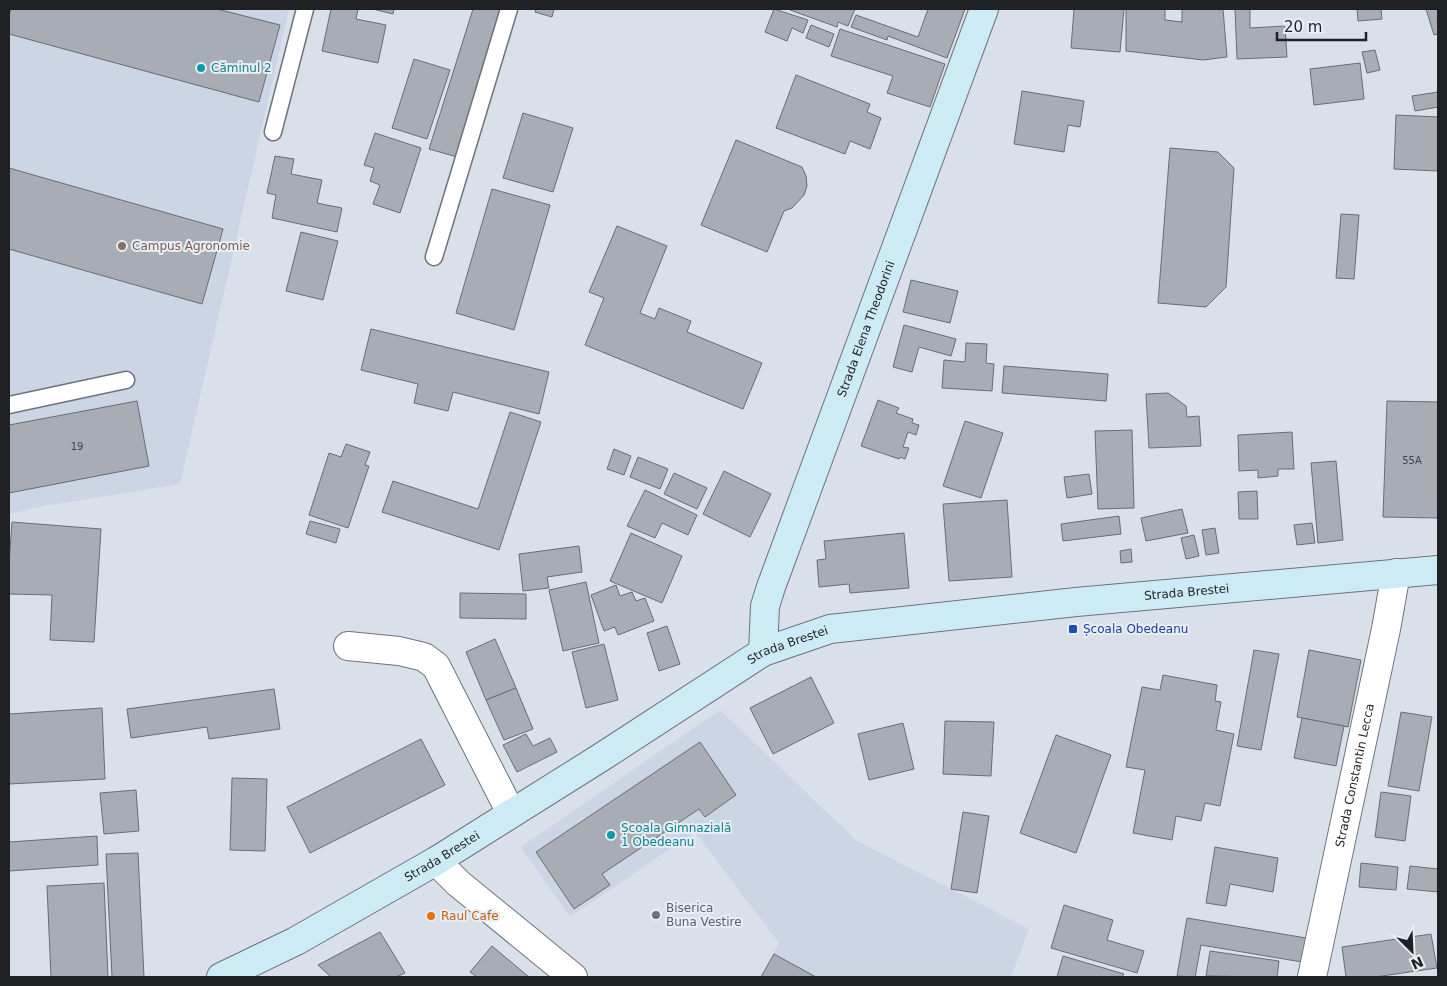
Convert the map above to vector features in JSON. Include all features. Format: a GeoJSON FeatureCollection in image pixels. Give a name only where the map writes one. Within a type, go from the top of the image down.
{"type":"FeatureCollection","features":[{"type":"Feature","properties":{"kind":"main road","name":"Strada Elena Theodorini"},"geometry":{"type":"LineString","coordinates":[[763,652],[766,606],[771,587],[984,9]]}},
{"type":"Feature","properties":{"kind":"main road","name":"Strada Brestei"},"geometry":{"type":"LineString","coordinates":[[221,977],[296,942],[436,860],[600,758],[763,652],[830,629],[1076,602],[1438,570]]}},
{"type":"Feature","properties":{"kind":"street","name":"Strada Constantin Lecca"},"geometry":{"type":"LineString","coordinates":[[1312,977],[1396,573]]}},
{"type":"Feature","properties":{"kind":"street"},"geometry":{"type":"LineString","coordinates":[[348,646],[398,651],[424,657],[436,666],[512,813]]}},
{"type":"Feature","properties":{"kind":"street"},"geometry":{"type":"LineString","coordinates":[[436,860],[458,882],[573,977]]}},
{"type":"Feature","properties":{"kind":"lane"},"geometry":{"type":"LineString","coordinates":[[273,132],[305,9]]}},
{"type":"Feature","properties":{"kind":"lane"},"geometry":{"type":"LineString","coordinates":[[434,257],[509,9]]}},
{"type":"Feature","properties":{"kind":"lane"},"geometry":{"type":"LineString","coordinates":[[9,405],[126,380]]}},
{"type":"Feature","properties":{"kind":"shaded area","name":"Campus Agronomie"},"geometry":{"type":"Polygon","coordinates":[[[9,9],[289,9],[180,484],[38,507],[9,514],[9,9]]]}},
{"type":"Feature","properties":{"kind":"shaded area"},"geometry":{"type":"Polygon","coordinates":[[[720,710],[857,841],[1029,929],[1011,977],[760,977],[779,943],[695,832],[570,917],[521,847],[720,710]]]}},
{"type":"Feature","properties":{"kind":"building","name":"Căminul 2"},"geometry":{"type":"Polygon","coordinates":[[[11,9],[217,9],[280,25],[259,102],[9,34],[9,15],[11,9]]]}},
{"type":"Feature","properties":{"kind":"building"},"geometry":{"type":"Polygon","coordinates":[[[331,9],[358,9],[356,19],[386,25],[378,63],[322,51],[331,9]]]}},
{"type":"Feature","properties":{"kind":"building"},"geometry":{"type":"Polygon","coordinates":[[[373,9],[394,9],[393,14],[373,9]]]}},
{"type":"Feature","properties":{"kind":"building"},"geometry":{"type":"Polygon","coordinates":[[[473,9],[503,9],[457,157],[429,149],[473,9]]]}},
{"type":"Feature","properties":{"kind":"building"},"geometry":{"type":"Polygon","coordinates":[[[536,9],[554,9],[552,17],[535,12],[536,9]]]}},
{"type":"Feature","properties":{"kind":"building"},"geometry":{"type":"Polygon","coordinates":[[[774,9],[808,20],[803,33],[792,28],[787,41],[765,32],[774,9]]]}},
{"type":"Feature","properties":{"kind":"building"},"geometry":{"type":"Polygon","coordinates":[[[790,9],[855,9],[848,26],[838,22],[837,27],[790,9]]]}},
{"type":"Feature","properties":{"kind":"building"},"geometry":{"type":"Polygon","coordinates":[[[928,9],[965,9],[947,58],[888,36],[887,40],[851,27],[856,15],[918,37],[928,9]]]}},
{"type":"Feature","properties":{"kind":"building"},"geometry":{"type":"Polygon","coordinates":[[[1074,9],[1124,9],[1120,52],[1071,48],[1074,9]]]}},
{"type":"Feature","properties":{"kind":"building"},"geometry":{"type":"Polygon","coordinates":[[[1126,9],[1165,9],[1165,20],[1182,22],[1182,9],[1223,9],[1227,57],[1203,60],[1126,51],[1126,9]]]}},
{"type":"Feature","properties":{"kind":"building"},"geometry":{"type":"Polygon","coordinates":[[[1235,9],[1250,9],[1250,28],[1285,26],[1287,57],[1237,59],[1235,9]]]}},
{"type":"Feature","properties":{"kind":"building"},"geometry":{"type":"Polygon","coordinates":[[[1357,9],[1381,9],[1382,19],[1358,21],[1357,9]]]}},
{"type":"Feature","properties":{"kind":"building"},"geometry":{"type":"Polygon","coordinates":[[[1426,9],[1438,9],[1438,34],[1434,35],[1426,9]]]}},
{"type":"Feature","properties":{"kind":"building"},"geometry":{"type":"Polygon","coordinates":[[[811,25],[834,34],[829,47],[806,38],[811,25]]]}},
{"type":"Feature","properties":{"kind":"building"},"geometry":{"type":"Polygon","coordinates":[[[840,29],[945,64],[930,107],[887,93],[893,76],[831,56],[840,29]]]}},
{"type":"Feature","properties":{"kind":"building"},"geometry":{"type":"Polygon","coordinates":[[[1375,50],[1380,70],[1367,73],[1362,52],[1375,50]]]}},
{"type":"Feature","properties":{"kind":"building"},"geometry":{"type":"Polygon","coordinates":[[[414,59],[450,70],[427,139],[392,128],[414,59]]]}},
{"type":"Feature","properties":{"kind":"building"},"geometry":{"type":"Polygon","coordinates":[[[1360,63],[1364,99],[1314,105],[1310,69],[1360,63]]]}},
{"type":"Feature","properties":{"kind":"building"},"geometry":{"type":"Polygon","coordinates":[[[796,75],[870,104],[867,112],[881,118],[870,149],[850,141],[845,154],[776,128],[796,75]]]}},
{"type":"Feature","properties":{"kind":"building"},"geometry":{"type":"Polygon","coordinates":[[[1022,91],[1084,101],[1080,127],[1068,125],[1064,152],[1014,144],[1022,91]]]}},
{"type":"Feature","properties":{"kind":"building"},"geometry":{"type":"Polygon","coordinates":[[[1438,92],[1438,107],[1415,111],[1412,96],[1438,92]]]}},
{"type":"Feature","properties":{"kind":"building"},"geometry":{"type":"Polygon","coordinates":[[[523,113],[573,128],[553,192],[503,178],[523,113]]]}},
{"type":"Feature","properties":{"kind":"building"},"geometry":{"type":"Polygon","coordinates":[[[1396,115],[1438,117],[1438,171],[1394,169],[1396,115]]]}},
{"type":"Feature","properties":{"kind":"building"},"geometry":{"type":"Polygon","coordinates":[[[375,133],[421,148],[400,213],[373,204],[380,185],[370,181],[374,168],[364,165],[375,133]]]}},
{"type":"Feature","properties":{"kind":"building"},"geometry":{"type":"Polygon","coordinates":[[[736,140],[802,167],[806,176],[807,186],[804,195],[792,208],[784,211],[767,252],[701,225],[736,140]]]}},
{"type":"Feature","properties":{"kind":"building"},"geometry":{"type":"Polygon","coordinates":[[[1170,148],[1218,152],[1234,168],[1226,287],[1206,307],[1158,303],[1170,148]]]}},
{"type":"Feature","properties":{"kind":"building"},"geometry":{"type":"Polygon","coordinates":[[[275,156],[294,159],[291,174],[322,180],[317,203],[342,208],[337,232],[272,218],[276,195],[267,193],[275,156]]]}},
{"type":"Feature","properties":{"kind":"building"},"geometry":{"type":"Polygon","coordinates":[[[9,168],[223,229],[202,304],[9,249],[9,168]]]}},
{"type":"Feature","properties":{"kind":"building"},"geometry":{"type":"Polygon","coordinates":[[[492,189],[550,205],[514,330],[456,313],[492,189]]]}},
{"type":"Feature","properties":{"kind":"building"},"geometry":{"type":"Polygon","coordinates":[[[1341,214],[1359,215],[1354,279],[1336,278],[1341,214]]]}},
{"type":"Feature","properties":{"kind":"building"},"geometry":{"type":"Polygon","coordinates":[[[617,226],[667,246],[640,313],[655,319],[659,308],[691,321],[687,332],[762,363],[743,409],[585,345],[604,298],[589,292],[617,226]]]}},
{"type":"Feature","properties":{"kind":"building"},"geometry":{"type":"Polygon","coordinates":[[[301,232],[338,241],[323,300],[286,291],[301,232]]]}},
{"type":"Feature","properties":{"kind":"building"},"geometry":{"type":"Polygon","coordinates":[[[911,280],[958,291],[950,323],[903,312],[911,280]]]}},
{"type":"Feature","properties":{"kind":"building"},"geometry":{"type":"Polygon","coordinates":[[[904,325],[956,339],[951,356],[919,347],[912,372],[893,367],[904,325]]]}},
{"type":"Feature","properties":{"kind":"building"},"geometry":{"type":"Polygon","coordinates":[[[371,329],[549,372],[539,414],[453,392],[448,411],[414,403],[418,384],[361,370],[371,329]]]}},
{"type":"Feature","properties":{"kind":"building"},"geometry":{"type":"Polygon","coordinates":[[[966,343],[987,344],[986,363],[994,364],[992,391],[942,388],[944,360],[965,362],[966,343]]]}},
{"type":"Feature","properties":{"kind":"building"},"geometry":{"type":"Polygon","coordinates":[[[1004,366],[1108,374],[1106,401],[1002,393],[1004,366]]]}},
{"type":"Feature","properties":{"kind":"building"},"geometry":{"type":"Polygon","coordinates":[[[1168,393],[1186,406],[1187,417],[1199,416],[1201,446],[1149,448],[1146,394],[1168,393]]]}},
{"type":"Feature","properties":{"kind":"building"},"geometry":{"type":"Polygon","coordinates":[[[878,400],[899,408],[896,413],[913,419],[912,423],[919,425],[916,435],[908,432],[903,447],[909,448],[905,459],[900,457],[899,459],[861,446],[878,400]]]}},
{"type":"Feature","properties":{"kind":"building"},"geometry":{"type":"Polygon","coordinates":[[[137,401],[149,466],[9,493],[9,425],[137,401]]]}},
{"type":"Feature","properties":{"kind":"building"},"geometry":{"type":"Polygon","coordinates":[[[1387,401],[1438,402],[1438,518],[1383,517],[1387,401]]]}},
{"type":"Feature","properties":{"kind":"building"},"geometry":{"type":"Polygon","coordinates":[[[510,412],[541,422],[499,550],[382,512],[393,481],[478,509],[510,412]]]}},
{"type":"Feature","properties":{"kind":"building"},"geometry":{"type":"Polygon","coordinates":[[[965,421],[1003,433],[981,498],[943,486],[965,421]]]}},
{"type":"Feature","properties":{"kind":"building"},"geometry":{"type":"Polygon","coordinates":[[[1132,430],[1134,508],[1098,509],[1095,431],[1132,430]]]}},
{"type":"Feature","properties":{"kind":"building"},"geometry":{"type":"Polygon","coordinates":[[[1292,432],[1294,469],[1278,469],[1278,476],[1258,478],[1258,470],[1239,471],[1238,435],[1292,432]]]}},
{"type":"Feature","properties":{"kind":"building"},"geometry":{"type":"Polygon","coordinates":[[[346,444],[370,452],[365,465],[369,466],[348,528],[309,515],[329,453],[341,457],[346,444]]]}},
{"type":"Feature","properties":{"kind":"building"},"geometry":{"type":"Polygon","coordinates":[[[614,449],[631,456],[624,475],[607,469],[614,449]]]}},
{"type":"Feature","properties":{"kind":"building"},"geometry":{"type":"Polygon","coordinates":[[[638,457],[668,469],[660,489],[630,477],[638,457]]]}},
{"type":"Feature","properties":{"kind":"building"},"geometry":{"type":"Polygon","coordinates":[[[1336,461],[1343,540],[1318,543],[1311,463],[1336,461]]]}},
{"type":"Feature","properties":{"kind":"building"},"geometry":{"type":"Polygon","coordinates":[[[724,471],[771,494],[750,537],[703,514],[724,471]]]}},
{"type":"Feature","properties":{"kind":"building"},"geometry":{"type":"Polygon","coordinates":[[[674,473],[707,488],[697,509],[664,494],[674,473]]]}},
{"type":"Feature","properties":{"kind":"building"},"geometry":{"type":"Polygon","coordinates":[[[1089,474],[1092,494],[1067,498],[1064,477],[1089,474]]]}},
{"type":"Feature","properties":{"kind":"building"},"geometry":{"type":"Polygon","coordinates":[[[645,490],[697,515],[688,535],[662,523],[655,538],[627,526],[645,490]]]}},
{"type":"Feature","properties":{"kind":"building"},"geometry":{"type":"Polygon","coordinates":[[[1257,491],[1258,519],[1239,519],[1238,492],[1257,491]]]}},
{"type":"Feature","properties":{"kind":"building"},"geometry":{"type":"Polygon","coordinates":[[[1007,500],[1012,577],[949,581],[943,504],[1007,500]]]}},
{"type":"Feature","properties":{"kind":"building"},"geometry":{"type":"Polygon","coordinates":[[[1182,509],[1188,533],[1146,541],[1141,518],[1182,509]]]}},
{"type":"Feature","properties":{"kind":"building"},"geometry":{"type":"Polygon","coordinates":[[[1119,516],[1121,534],[1063,541],[1061,524],[1119,516]]]}},
{"type":"Feature","properties":{"kind":"building"},"geometry":{"type":"Polygon","coordinates":[[[310,521],[340,529],[336,543],[306,534],[310,521]]]}},
{"type":"Feature","properties":{"kind":"building"},"geometry":{"type":"Polygon","coordinates":[[[12,522],[101,529],[94,642],[50,640],[52,595],[9,594],[12,522]]]}},
{"type":"Feature","properties":{"kind":"building"},"geometry":{"type":"Polygon","coordinates":[[[1312,523],[1315,543],[1297,545],[1294,525],[1312,523]]]}},
{"type":"Feature","properties":{"kind":"building"},"geometry":{"type":"Polygon","coordinates":[[[1215,528],[1219,553],[1206,555],[1202,530],[1215,528]]]}},
{"type":"Feature","properties":{"kind":"building"},"geometry":{"type":"Polygon","coordinates":[[[631,533],[682,556],[662,603],[610,581],[631,533]]]}},
{"type":"Feature","properties":{"kind":"building"},"geometry":{"type":"Polygon","coordinates":[[[904,533],[909,588],[850,593],[849,584],[819,587],[817,560],[826,559],[824,541],[904,533]]]}},
{"type":"Feature","properties":{"kind":"building"},"geometry":{"type":"Polygon","coordinates":[[[1194,535],[1199,556],[1186,559],[1181,538],[1194,535]]]}},
{"type":"Feature","properties":{"kind":"building"},"geometry":{"type":"Polygon","coordinates":[[[579,546],[582,572],[547,577],[549,588],[523,591],[519,554],[579,546]]]}},
{"type":"Feature","properties":{"kind":"building"},"geometry":{"type":"Polygon","coordinates":[[[1131,549],[1132,562],[1121,563],[1120,551],[1131,549]]]}},
{"type":"Feature","properties":{"kind":"building"},"geometry":{"type":"Polygon","coordinates":[[[586,582],[599,643],[563,651],[549,590],[586,582]]]}},
{"type":"Feature","properties":{"kind":"building"},"geometry":{"type":"Polygon","coordinates":[[[616,585],[620,596],[632,592],[636,601],[645,598],[654,621],[618,635],[615,627],[604,631],[591,595],[616,585]]]}},
{"type":"Feature","properties":{"kind":"building"},"geometry":{"type":"Polygon","coordinates":[[[460,593],[526,594],[526,619],[460,618],[460,593]]]}},
{"type":"Feature","properties":{"kind":"building"},"geometry":{"type":"Polygon","coordinates":[[[667,626],[680,664],[659,671],[647,633],[667,626]]]}},
{"type":"Feature","properties":{"kind":"building"},"geometry":{"type":"Polygon","coordinates":[[[495,639],[516,688],[486,700],[466,652],[495,639]]]}},
{"type":"Feature","properties":{"kind":"building"},"geometry":{"type":"Polygon","coordinates":[[[604,644],[618,700],[586,708],[572,652],[604,644]]]}},
{"type":"Feature","properties":{"kind":"building"},"geometry":{"type":"Polygon","coordinates":[[[1254,650],[1279,654],[1261,750],[1237,746],[1254,650]]]}},
{"type":"Feature","properties":{"kind":"building"},"geometry":{"type":"Polygon","coordinates":[[[1309,650],[1361,660],[1348,727],[1297,717],[1309,650]]]}},
{"type":"Feature","properties":{"kind":"building"},"geometry":{"type":"Polygon","coordinates":[[[1163,675],[1217,685],[1215,701],[1221,702],[1216,730],[1234,734],[1220,806],[1205,803],[1201,821],[1176,816],[1172,840],[1133,833],[1145,770],[1126,767],[1142,687],[1160,690],[1163,675]]]}},
{"type":"Feature","properties":{"kind":"building"},"geometry":{"type":"Polygon","coordinates":[[[811,677],[834,723],[773,754],[750,708],[811,677]]]}},
{"type":"Feature","properties":{"kind":"building"},"geometry":{"type":"Polygon","coordinates":[[[516,688],[533,729],[504,740],[486,700],[516,688]]]}},
{"type":"Feature","properties":{"kind":"building"},"geometry":{"type":"Polygon","coordinates":[[[274,689],[280,729],[209,739],[207,727],[131,738],[127,709],[274,689]]]}},
{"type":"Feature","properties":{"kind":"building"},"geometry":{"type":"Polygon","coordinates":[[[102,708],[105,779],[9,784],[9,714],[102,708]]]}},
{"type":"Feature","properties":{"kind":"building"},"geometry":{"type":"Polygon","coordinates":[[[1401,712],[1432,717],[1419,791],[1388,786],[1401,712]]]}},
{"type":"Feature","properties":{"kind":"building"},"geometry":{"type":"Polygon","coordinates":[[[1302,718],[1344,726],[1336,766],[1294,758],[1302,718]]]}},
{"type":"Feature","properties":{"kind":"building"},"geometry":{"type":"Polygon","coordinates":[[[945,721],[994,722],[991,776],[943,774],[945,721]]]}},
{"type":"Feature","properties":{"kind":"building"},"geometry":{"type":"Polygon","coordinates":[[[903,723],[914,769],[869,780],[858,734],[903,723]]]}},
{"type":"Feature","properties":{"kind":"building"},"geometry":{"type":"Polygon","coordinates":[[[526,734],[533,746],[550,738],[557,752],[517,772],[503,745],[526,734]]]}},
{"type":"Feature","properties":{"kind":"building"},"geometry":{"type":"Polygon","coordinates":[[[1056,735],[1111,755],[1076,853],[1020,833],[1056,735]]]}},
{"type":"Feature","properties":{"kind":"building"},"geometry":{"type":"Polygon","coordinates":[[[421,739],[445,785],[310,853],[287,807],[421,739]]]}},
{"type":"Feature","properties":{"kind":"building","name":"Școala Gimnazială 1 Obedeanu"},"geometry":{"type":"Polygon","coordinates":[[[700,742],[736,795],[705,817],[699,809],[602,874],[610,885],[574,909],[536,852],[700,742]]]}},
{"type":"Feature","properties":{"kind":"building"},"geometry":{"type":"Polygon","coordinates":[[[232,778],[267,779],[265,851],[230,850],[232,778]]]}},
{"type":"Feature","properties":{"kind":"building"},"geometry":{"type":"Polygon","coordinates":[[[136,790],[139,831],[104,834],[100,793],[136,790]]]}},
{"type":"Feature","properties":{"kind":"building"},"geometry":{"type":"Polygon","coordinates":[[[1381,792],[1411,796],[1405,841],[1375,837],[1381,792]]]}},
{"type":"Feature","properties":{"kind":"building"},"geometry":{"type":"Polygon","coordinates":[[[963,812],[989,816],[977,893],[951,889],[963,812]]]}},
{"type":"Feature","properties":{"kind":"building"},"geometry":{"type":"Polygon","coordinates":[[[97,836],[98,865],[9,871],[9,842],[97,836]]]}},
{"type":"Feature","properties":{"kind":"building"},"geometry":{"type":"Polygon","coordinates":[[[1215,847],[1278,858],[1273,892],[1230,884],[1226,906],[1206,903],[1215,847]]]}},
{"type":"Feature","properties":{"kind":"building"},"geometry":{"type":"Polygon","coordinates":[[[138,853],[144,977],[112,977],[106,854],[138,853]]]}},
{"type":"Feature","properties":{"kind":"building"},"geometry":{"type":"Polygon","coordinates":[[[1361,863],[1398,867],[1396,890],[1359,887],[1361,863]]]}},
{"type":"Feature","properties":{"kind":"building"},"geometry":{"type":"Polygon","coordinates":[[[1410,866],[1438,869],[1438,892],[1407,889],[1410,866]]]}},
{"type":"Feature","properties":{"kind":"building"},"geometry":{"type":"Polygon","coordinates":[[[104,883],[108,977],[51,977],[47,886],[104,883]]]}},
{"type":"Feature","properties":{"kind":"building"},"geometry":{"type":"Polygon","coordinates":[[[1064,905],[1113,920],[1107,940],[1144,951],[1137,973],[1051,948],[1064,905]]]}},
{"type":"Feature","properties":{"kind":"building"},"geometry":{"type":"Polygon","coordinates":[[[1187,918],[1306,938],[1302,962],[1201,945],[1195,977],[1177,976],[1187,918]]]}},
{"type":"Feature","properties":{"kind":"building"},"geometry":{"type":"Polygon","coordinates":[[[380,932],[405,973],[396,977],[331,977],[318,965],[380,932]]]}},
{"type":"Feature","properties":{"kind":"building"},"geometry":{"type":"Polygon","coordinates":[[[1431,934],[1437,968],[1375,977],[1346,977],[1342,947],[1431,934]]]}},
{"type":"Feature","properties":{"kind":"building"},"geometry":{"type":"Polygon","coordinates":[[[492,946],[529,977],[477,977],[470,972],[492,946]]]}},
{"type":"Feature","properties":{"kind":"building"},"geometry":{"type":"Polygon","coordinates":[[[1210,951],[1279,961],[1277,977],[1206,976],[1210,951]]]}},
{"type":"Feature","properties":{"kind":"building"},"geometry":{"type":"Polygon","coordinates":[[[774,954],[816,977],[761,977],[774,954]]]}},
{"type":"Feature","properties":{"kind":"building"},"geometry":{"type":"Polygon","coordinates":[[[1063,956],[1124,974],[1122,977],[1057,977],[1063,956]]]}},
{"type":"Feature","properties":{"kind":"place","name":"Căminul 2"},"geometry":{"type":"Point","coordinates":[201,68]}},
{"type":"Feature","properties":{"kind":"place","name":"Campus Agronomie"},"geometry":{"type":"Point","coordinates":[122,246]}},
{"type":"Feature","properties":{"kind":"place","name":"Școala Obedeanu"},"geometry":{"type":"Point","coordinates":[1073,629]}},
{"type":"Feature","properties":{"kind":"place","name":"Școala Gimnazială 1 Obedeanu"},"geometry":{"type":"Point","coordinates":[611,835]}},
{"type":"Feature","properties":{"kind":"place","name":"Biserica Buna Vestire"},"geometry":{"type":"Point","coordinates":[656,915]}},
{"type":"Feature","properties":{"kind":"place","name":"Raul Cafe"},"geometry":{"type":"Point","coordinates":[431,916]}}]}
